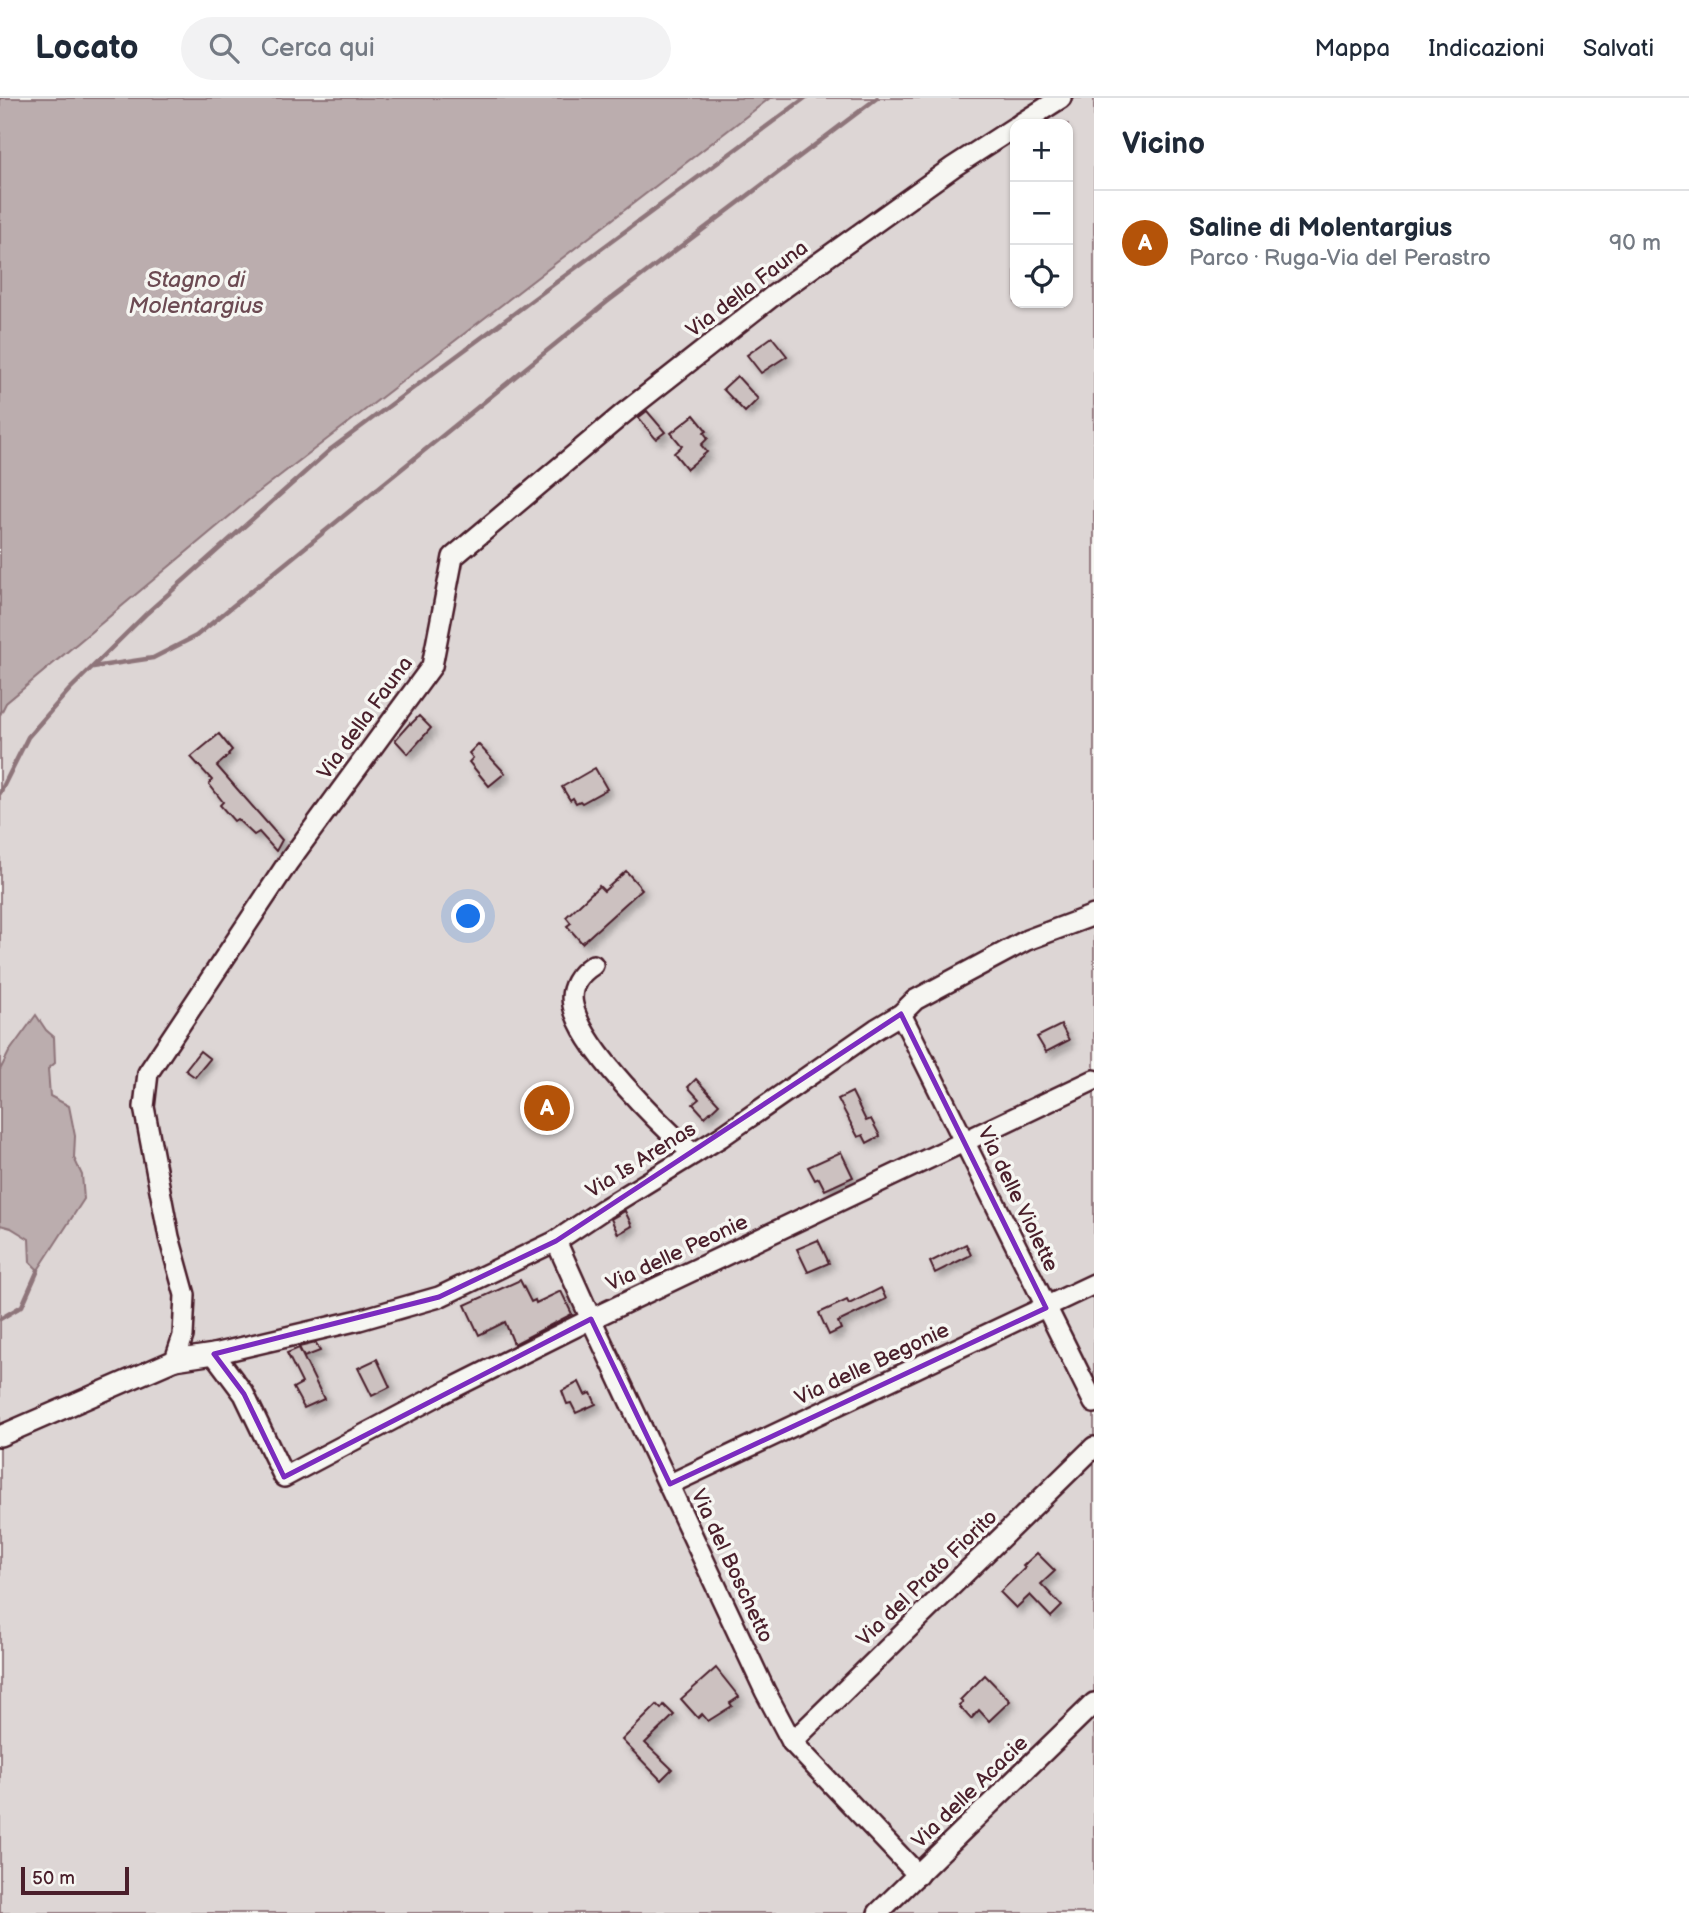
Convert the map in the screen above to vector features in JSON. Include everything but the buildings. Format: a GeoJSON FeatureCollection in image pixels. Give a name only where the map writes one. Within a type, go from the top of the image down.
{"type":"FeatureCollection","features":[{"type":"Feature","properties":{"kind":"street"},"geometry":{"type":"LineString","coordinates":[[1028,119],[1061,98]]}},
{"type":"Feature","properties":{"kind":"street","name":"Via della Fauna"},"geometry":{"type":"LineString","coordinates":[[175,1360],[183,1336],[185,1295],[169,1237],[144,1107],[148,1073],[287,864],[432,666],[453,557],[624,413],[774,295],[953,167],[1010,130]]}},
{"type":"Feature","properties":{"kind":"street","name":"Via Is Arenas"},"geometry":{"type":"LineString","coordinates":[[175,1360],[214,1354],[359,1320],[439,1297],[556,1241],[693,1154],[901,1014],[915,1000],[1027,940],[1094,915]]}},
{"type":"Feature","properties":{"kind":"street"},"geometry":{"type":"LineString","coordinates":[[593,965],[583,971],[573,986],[573,1004],[580,1024],[622,1082],[662,1126],[693,1154]]}},
{"type":"Feature","properties":{"kind":"street","name":"Via delle Violette"},"geometry":{"type":"LineString","coordinates":[[901,1014],[1094,1403]]}},
{"type":"Feature","properties":{"kind":"street","name":"Via delle Peonie"},"geometry":{"type":"LineString","coordinates":[[214,1354],[244,1394],[284,1477],[439,1395],[591,1320],[1094,1080]]}},
{"type":"Feature","properties":{"kind":"street","name":"Via del Boschetto"},"geometry":{"type":"LineString","coordinates":[[556,1241],[765,1691],[792,1742],[918,1875]]}},
{"type":"Feature","properties":{"kind":"street","name":"Via delle Begonie"},"geometry":{"type":"LineString","coordinates":[[670,1484],[1094,1284]]}},
{"type":"Feature","properties":{"kind":"street"},"geometry":{"type":"LineString","coordinates":[[0,1436],[175,1360]]}},
{"type":"Feature","properties":{"kind":"street","name":"Via del Prato Fiorito"},"geometry":{"type":"LineString","coordinates":[[792,1742],[1094,1447]]}},
{"type":"Feature","properties":{"kind":"street","name":"Via delle Acacie"},"geometry":{"type":"LineString","coordinates":[[877,1913],[1094,1703]]}},
{"type":"Feature","properties":{"kind":"highlighted area"},"geometry":{"type":"Polygon","coordinates":[[[901,1014],[1046,1308],[670,1484],[591,1319],[284,1477],[244,1394],[214,1354],[439,1297],[556,1241],[901,1014]]]}},
{"type":"Feature","properties":{"kind":"shaded area"},"geometry":{"type":"Polygon","coordinates":[[[0,98],[1094,98],[1094,1913],[0,1913],[0,98]]]}},
{"type":"Feature","properties":{"kind":"water","name":"Stagno di Molentargius"},"geometry":{"type":"Polygon","coordinates":[[[0,98],[770,98],[256,494],[6,703],[0,715],[0,98]]]}},
{"type":"Feature","properties":{"kind":"water"},"geometry":{"type":"Polygon","coordinates":[[[36,1015],[54,1037],[55,1063],[48,1069],[50,1096],[69,1106],[75,1136],[74,1158],[82,1175],[84,1199],[38,1270],[30,1262],[29,1239],[0,1225],[0,1070],[9,1052],[36,1015]]]}},
{"type":"Feature","properties":{"kind":"waterway"},"geometry":{"type":"LineString","coordinates":[[0,793],[28,737],[70,689],[147,613],[331,449],[805,98]]}},
{"type":"Feature","properties":{"kind":"waterway"},"geometry":{"type":"LineString","coordinates":[[93,667],[153,658],[196,636],[607,302],[877,98]]}},
{"type":"Feature","properties":{"kind":"waterway"},"geometry":{"type":"LineString","coordinates":[[0,1319],[22,1306],[38,1270]]}},
{"type":"Feature","properties":{"kind":"place","name":"Saline di Molentargius"},"geometry":{"type":"Point","coordinates":[547,1108]}}]}
